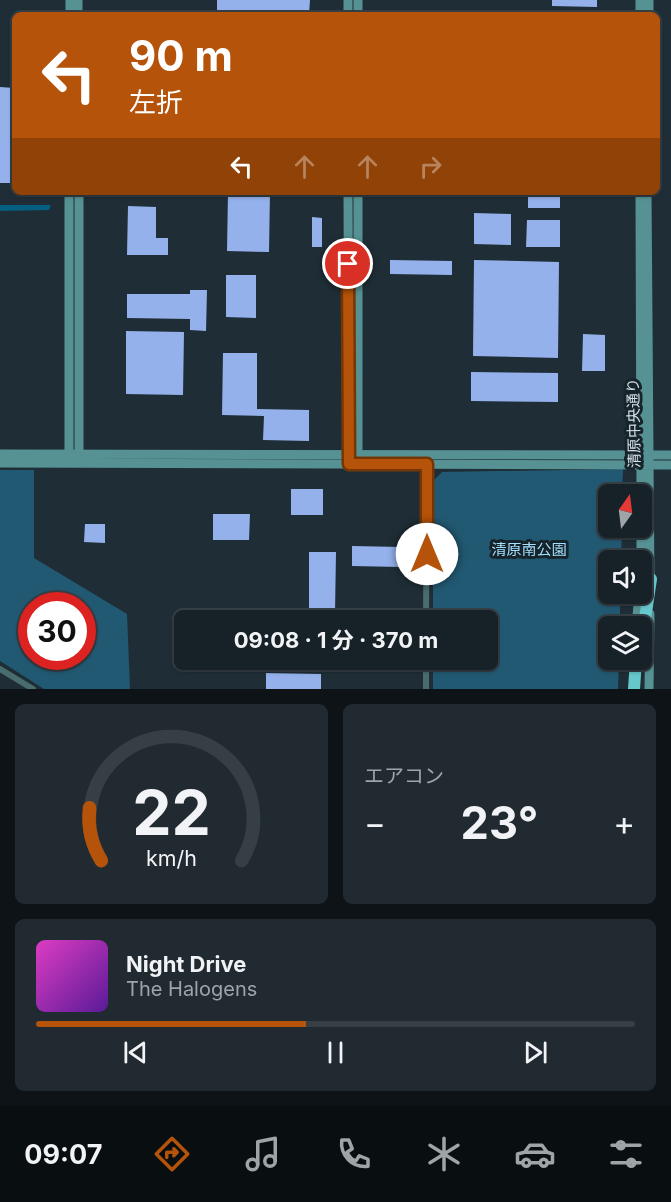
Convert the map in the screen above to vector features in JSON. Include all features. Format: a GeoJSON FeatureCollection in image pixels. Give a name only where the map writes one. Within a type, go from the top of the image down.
{"type":"FeatureCollection","features":[{"type":"Feature","properties":{"kind":"highway"},"geometry":{"type":"LineString","coordinates":[[637,616],[638,612]]}},
{"type":"Feature","properties":{"kind":"highway"},"geometry":{"type":"LineString","coordinates":[[634,670],[634,689]]}},
{"type":"Feature","properties":{"kind":"highway"},"geometry":{"type":"LineString","coordinates":[[640,670],[640,689]]}},
{"type":"Feature","properties":{"kind":"street"},"geometry":{"type":"LineString","coordinates":[[69,195],[74,458]]}},
{"type":"Feature","properties":{"kind":"street"},"geometry":{"type":"LineString","coordinates":[[74,458],[79,195]]}},
{"type":"Feature","properties":{"kind":"street"},"geometry":{"type":"LineString","coordinates":[[348,195],[353,459]]}},
{"type":"Feature","properties":{"kind":"street"},"geometry":{"type":"LineString","coordinates":[[353,459],[358,195]]}},
{"type":"Feature","properties":{"kind":"street","name":"清原中央通り"},"geometry":{"type":"LineString","coordinates":[[640,195],[645,455]]}},
{"type":"Feature","properties":{"kind":"street","name":"清原中央通り"},"geometry":{"type":"LineString","coordinates":[[647,195],[645,465],[649,550]]}},
{"type":"Feature","properties":{"kind":"street"},"geometry":{"type":"LineString","coordinates":[[0,454],[74,458],[353,459],[671,465]]}},
{"type":"Feature","properties":{"kind":"street"},"geometry":{"type":"LineString","coordinates":[[427,460],[671,455]]}},
{"type":"Feature","properties":{"kind":"street"},"geometry":{"type":"LineString","coordinates":[[0,463],[74,458]]}},
{"type":"Feature","properties":{"kind":"street"},"geometry":{"type":"LineString","coordinates":[[426,610],[427,460]]}},
{"type":"Feature","properties":{"kind":"street","name":"清原中央通り"},"geometry":{"type":"LineString","coordinates":[[642,484],[645,465]]}},
{"type":"Feature","properties":{"kind":"street"},"geometry":{"type":"LineString","coordinates":[[638,604],[638,612]]}},
{"type":"Feature","properties":{"kind":"street","name":"清原中央通り"},"geometry":{"type":"LineString","coordinates":[[649,689],[651,604]]}},
{"type":"Feature","properties":{"kind":"street"},"geometry":{"type":"LineString","coordinates":[[0,669],[33,689]]}},
{"type":"Feature","properties":{"kind":"street"},"geometry":{"type":"LineString","coordinates":[[426,670],[426,689]]}},
{"type":"Feature","properties":{"kind":"street"},"geometry":{"type":"LineString","coordinates":[[629,689],[632,670]]}},
{"type":"Feature","properties":{"kind":"green space","name":"清原南公園"},"geometry":{"type":"Polygon","coordinates":[[[623,469],[622,484],[598,484],[598,538],[622,538],[621,550],[598,550],[598,604],[620,604],[620,616],[598,616],[598,670],[619,670],[618,689],[433,689],[433,670],[498,670],[498,610],[433,610],[433,481],[442,472],[623,469]]]}},
{"type":"Feature","properties":{"kind":"green space"},"geometry":{"type":"Polygon","coordinates":[[[0,470],[34,470],[34,558],[90,592],[18,592],[18,670],[96,670],[96,595],[127,614],[130,689],[44,689],[0,661],[0,470]]]}},
{"type":"Feature","properties":{"kind":"shaded area"},"geometry":{"type":"Polygon","coordinates":[[[0,205],[51,205],[49,210],[0,211],[0,205]]]}},
{"type":"Feature","properties":{"kind":"building"},"geometry":{"type":"Polygon","coordinates":[[[217,0],[310,0],[309,12],[217,12],[217,0]]]}},
{"type":"Feature","properties":{"kind":"building"},"geometry":{"type":"Polygon","coordinates":[[[552,0],[597,0],[597,7],[552,6],[552,0]]]}},
{"type":"Feature","properties":{"kind":"building"},"geometry":{"type":"Polygon","coordinates":[[[0,87],[12,88],[12,183],[0,183],[0,87]]]}},
{"type":"Feature","properties":{"kind":"building"},"geometry":{"type":"Polygon","coordinates":[[[228,195],[270,195],[269,252],[227,251],[228,195]]]}},
{"type":"Feature","properties":{"kind":"building"},"geometry":{"type":"Polygon","coordinates":[[[528,195],[560,195],[560,208],[528,208],[528,195]]]}},
{"type":"Feature","properties":{"kind":"building"},"geometry":{"type":"Polygon","coordinates":[[[128,206],[156,207],[156,238],[168,238],[168,255],[127,255],[128,206]]]}},
{"type":"Feature","properties":{"kind":"building"},"geometry":{"type":"Polygon","coordinates":[[[474,213],[511,214],[511,245],[474,244],[474,213]]]}},
{"type":"Feature","properties":{"kind":"building"},"geometry":{"type":"Polygon","coordinates":[[[312,217],[322,218],[322,247],[312,247],[312,217]]]}},
{"type":"Feature","properties":{"kind":"building"},"geometry":{"type":"Polygon","coordinates":[[[527,220],[560,220],[560,247],[526,247],[527,220]]]}},
{"type":"Feature","properties":{"kind":"building"},"geometry":{"type":"Polygon","coordinates":[[[390,260],[452,261],[452,275],[390,274],[390,260]]]}},
{"type":"Feature","properties":{"kind":"building"},"geometry":{"type":"Polygon","coordinates":[[[474,260],[559,262],[558,358],[473,356],[474,260]]]}},
{"type":"Feature","properties":{"kind":"building"},"geometry":{"type":"Polygon","coordinates":[[[226,275],[256,275],[256,318],[226,317],[226,275]]]}},
{"type":"Feature","properties":{"kind":"building"},"geometry":{"type":"Polygon","coordinates":[[[190,290],[207,290],[206,331],[190,330],[190,319],[127,318],[127,294],[190,294],[190,290]]]}},
{"type":"Feature","properties":{"kind":"building"},"geometry":{"type":"Polygon","coordinates":[[[126,331],[184,332],[183,395],[126,394],[126,331]]]}},
{"type":"Feature","properties":{"kind":"building"},"geometry":{"type":"Polygon","coordinates":[[[583,334],[605,335],[605,371],[582,371],[583,334]]]}},
{"type":"Feature","properties":{"kind":"building"},"geometry":{"type":"Polygon","coordinates":[[[223,353],[257,353],[257,409],[309,410],[309,441],[263,440],[264,416],[222,415],[223,353]]]}},
{"type":"Feature","properties":{"kind":"building"},"geometry":{"type":"Polygon","coordinates":[[[471,372],[558,373],[558,402],[471,401],[471,372]]]}},
{"type":"Feature","properties":{"kind":"building"},"geometry":{"type":"Polygon","coordinates":[[[291,489],[323,489],[323,515],[291,515],[291,489]]]}},
{"type":"Feature","properties":{"kind":"building"},"geometry":{"type":"Polygon","coordinates":[[[213,514],[250,514],[249,540],[213,540],[213,514]]]}},
{"type":"Feature","properties":{"kind":"building"},"geometry":{"type":"Polygon","coordinates":[[[85,524],[105,524],[105,543],[84,542],[85,524]]]}},
{"type":"Feature","properties":{"kind":"building"},"geometry":{"type":"Polygon","coordinates":[[[352,546],[402,547],[401,567],[352,566],[352,546]]]}},
{"type":"Feature","properties":{"kind":"building"},"geometry":{"type":"Polygon","coordinates":[[[309,552],[336,552],[335,610],[309,610],[309,552]]]}},
{"type":"Feature","properties":{"kind":"building"},"geometry":{"type":"Polygon","coordinates":[[[266,673],[321,674],[321,689],[266,689],[266,673]]]}},
{"type":"Feature","properties":{"kind":"route"},"geometry":{"type":"LineString","coordinates":[[348,264],[349,464],[427,464],[427,554]]}}]}
